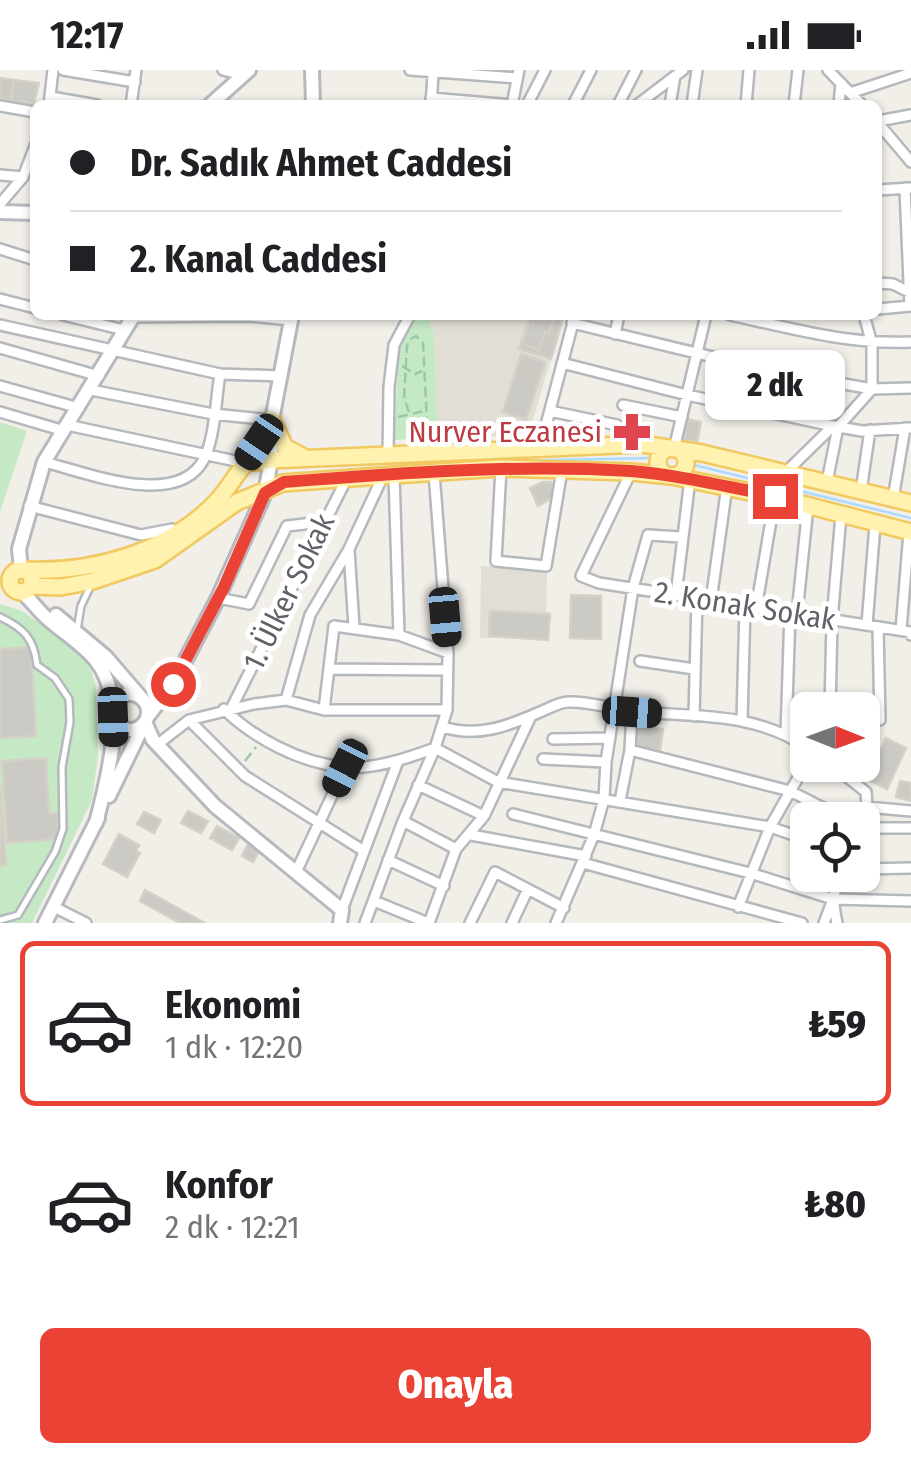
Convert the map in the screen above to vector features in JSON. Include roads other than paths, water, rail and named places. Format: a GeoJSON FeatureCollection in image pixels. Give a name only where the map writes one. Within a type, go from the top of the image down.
{"type":"FeatureCollection","features":[{"type":"Feature","properties":{"kind":"main road"},"geometry":{"type":"LineString","coordinates":[[309,100],[312,70]]}},
{"type":"Feature","properties":{"kind":"main road"},"geometry":{"type":"LineString","coordinates":[[214,100],[234,71]]}},
{"type":"Feature","properties":{"kind":"main road"},"geometry":{"type":"LineString","coordinates":[[0,208],[30,211]]}},
{"type":"Feature","properties":{"kind":"main road"},"geometry":{"type":"LineString","coordinates":[[131,320],[44,462],[19,549],[23,581],[49,610],[77,630],[132,684],[143,700],[148,732],[216,806],[296,872],[341,916]]}},
{"type":"Feature","properties":{"kind":"main road"},"geometry":{"type":"LineString","coordinates":[[45,923],[147,719],[173,684],[218,598],[271,460],[272,420],[292,320]]}},
{"type":"Feature","properties":{"kind":"main road"},"geometry":{"type":"LineString","coordinates":[[272,420],[285,447],[316,458]]}},
{"type":"Feature","properties":{"kind":"main road"},"geometry":{"type":"LineString","coordinates":[[0,588],[79,568],[183,530],[217,501],[272,420]]}},
{"type":"Feature","properties":{"kind":"main road"},"geometry":{"type":"LineString","coordinates":[[244,463],[642,444],[786,472],[911,503]]}},
{"type":"Feature","properties":{"kind":"main road"},"geometry":{"type":"LineString","coordinates":[[671,476],[660,469],[658,460],[662,453],[674,449]]}},
{"type":"Feature","properties":{"kind":"main road"},"geometry":{"type":"LineString","coordinates":[[244,463],[237,480],[246,494],[260,495]]}},
{"type":"Feature","properties":{"kind":"main road"},"geometry":{"type":"LineString","coordinates":[[23,581],[61,587],[131,569],[171,551],[221,512],[284,482],[501,468],[671,476],[775,496],[910,532]]}},
{"type":"Feature","properties":{"kind":"main road"},"geometry":{"type":"LineString","coordinates":[[0,568],[23,581],[98,663],[113,717],[125,729],[136,729],[147,719]]}},
{"type":"Feature","properties":{"kind":"main road"},"geometry":{"type":"LineString","coordinates":[[96,823],[109,772],[114,705],[122,696],[133,694],[143,700]]}},
{"type":"Feature","properties":{"kind":"street"},"geometry":{"type":"LineString","coordinates":[[50,100],[53,70]]}},
{"type":"Feature","properties":{"kind":"street"},"geometry":{"type":"LineString","coordinates":[[63,70],[134,82]]}},
{"type":"Feature","properties":{"kind":"street"},"geometry":{"type":"LineString","coordinates":[[132,100],[136,70]]}},
{"type":"Feature","properties":{"kind":"street"},"geometry":{"type":"LineString","coordinates":[[410,70],[433,74],[518,74],[513,100]]}},
{"type":"Feature","properties":{"kind":"street"},"geometry":{"type":"LineString","coordinates":[[530,100],[545,70]]}},
{"type":"Feature","properties":{"kind":"street"},"geometry":{"type":"LineString","coordinates":[[576,100],[591,70]]}},
{"type":"Feature","properties":{"kind":"street"},"geometry":{"type":"LineString","coordinates":[[621,100],[636,70]]}},
{"type":"Feature","properties":{"kind":"street"},"geometry":{"type":"LineString","coordinates":[[693,100],[697,70]]}},
{"type":"Feature","properties":{"kind":"street"},"geometry":{"type":"LineString","coordinates":[[746,100],[749,70]]}},
{"type":"Feature","properties":{"kind":"street"},"geometry":{"type":"LineString","coordinates":[[795,100],[798,70]]}},
{"type":"Feature","properties":{"kind":"street"},"geometry":{"type":"LineString","coordinates":[[828,70],[858,100]]}},
{"type":"Feature","properties":{"kind":"street"},"geometry":{"type":"LineString","coordinates":[[852,92],[910,72]]}},
{"type":"Feature","properties":{"kind":"street"},"geometry":{"type":"LineString","coordinates":[[644,100],[679,73]]}},
{"type":"Feature","properties":{"kind":"street"},"geometry":{"type":"LineString","coordinates":[[671,100],[679,73]]}},
{"type":"Feature","properties":{"kind":"street"},"geometry":{"type":"LineString","coordinates":[[431,100],[433,74]]}},
{"type":"Feature","properties":{"kind":"street"},"geometry":{"type":"LineString","coordinates":[[839,100],[841,83]]}},
{"type":"Feature","properties":{"kind":"street"},"geometry":{"type":"LineString","coordinates":[[0,106],[30,111]]}},
{"type":"Feature","properties":{"kind":"street"},"geometry":{"type":"LineString","coordinates":[[882,121],[911,115]]}},
{"type":"Feature","properties":{"kind":"street"},"geometry":{"type":"LineString","coordinates":[[882,127],[911,162]]}},
{"type":"Feature","properties":{"kind":"street"},"geometry":{"type":"LineString","coordinates":[[0,208],[24,177],[30,160]]}},
{"type":"Feature","properties":{"kind":"street"},"geometry":{"type":"LineString","coordinates":[[0,175],[24,177]]}},
{"type":"Feature","properties":{"kind":"street"},"geometry":{"type":"LineString","coordinates":[[882,190],[908,188],[910,306],[882,308]]}},
{"type":"Feature","properties":{"kind":"street"},"geometry":{"type":"LineString","coordinates":[[0,249],[30,258]]}},
{"type":"Feature","properties":{"kind":"street"},"geometry":{"type":"LineString","coordinates":[[882,284],[909,292]]}},
{"type":"Feature","properties":{"kind":"street"},"geometry":{"type":"LineString","coordinates":[[0,299],[30,307]]}},
{"type":"Feature","properties":{"kind":"street"},"geometry":{"type":"LineString","coordinates":[[83,320],[124,330]]}},
{"type":"Feature","properties":{"kind":"street"},"geometry":{"type":"LineString","coordinates":[[388,455],[394,345],[407,320]]}},
{"type":"Feature","properties":{"kind":"street"},"geometry":{"type":"LineString","coordinates":[[540,448],[574,320]]}},
{"type":"Feature","properties":{"kind":"street"},"geometry":{"type":"LineString","coordinates":[[577,320],[615,334],[697,354],[872,389],[911,388]]}},
{"type":"Feature","properties":{"kind":"street"},"geometry":{"type":"LineString","coordinates":[[615,334],[619,320]]}},
{"type":"Feature","properties":{"kind":"street"},"geometry":{"type":"LineString","coordinates":[[674,449],[705,320]]}},
{"type":"Feature","properties":{"kind":"street"},"geometry":{"type":"LineString","coordinates":[[754,320],[872,344],[911,342]]}},
{"type":"Feature","properties":{"kind":"street"},"geometry":{"type":"LineString","coordinates":[[786,472],[872,389],[872,344],[865,320]]}},
{"type":"Feature","properties":{"kind":"street"},"geometry":{"type":"LineString","coordinates":[[0,325],[220,374],[282,376]]}},
{"type":"Feature","properties":{"kind":"street"},"geometry":{"type":"LineString","coordinates":[[22,354],[28,332]]}},
{"type":"Feature","properties":{"kind":"street"},"geometry":{"type":"LineString","coordinates":[[0,348],[99,376]]}},
{"type":"Feature","properties":{"kind":"street"},"geometry":{"type":"LineString","coordinates":[[562,363],[687,395],[836,426],[870,430],[908,428],[893,499]]}},
{"type":"Feature","properties":{"kind":"street"},"geometry":{"type":"LineString","coordinates":[[44,462],[148,488],[192,472],[207,455],[220,374]]}},
{"type":"Feature","properties":{"kind":"street"},"geometry":{"type":"LineString","coordinates":[[0,386],[79,408]]}},
{"type":"Feature","properties":{"kind":"street"},"geometry":{"type":"LineString","coordinates":[[90,390],[214,414],[272,420]]}},
{"type":"Feature","properties":{"kind":"street"},"geometry":{"type":"LineString","coordinates":[[623,404],[682,417]]}},
{"type":"Feature","properties":{"kind":"street"},"geometry":{"type":"LineString","coordinates":[[550,411],[616,425]]}},
{"type":"Feature","properties":{"kind":"street"},"geometry":{"type":"LineString","coordinates":[[0,412],[244,463]]}},
{"type":"Feature","properties":{"kind":"street"},"geometry":{"type":"LineString","coordinates":[[600,446],[604,422]]}},
{"type":"Feature","properties":{"kind":"street"},"geometry":{"type":"LineString","coordinates":[[827,482],[836,426]]}},
{"type":"Feature","properties":{"kind":"street"},"geometry":{"type":"LineString","coordinates":[[861,490],[870,430]]}},
{"type":"Feature","properties":{"kind":"street"},"geometry":{"type":"LineString","coordinates":[[501,468],[496,561],[546,566],[562,470]]}},
{"type":"Feature","properties":{"kind":"street"},"geometry":{"type":"LineString","coordinates":[[365,923],[418,784],[436,748],[447,710],[448,653],[434,472]]}},
{"type":"Feature","properties":{"kind":"street","name":"2. Konak Sokak"},"geometry":{"type":"LineString","coordinates":[[631,472],[581,576],[599,583],[908,632]]}},
{"type":"Feature","properties":{"kind":"street"},"geometry":{"type":"LineString","coordinates":[[286,700],[310,615],[389,476]]}},
{"type":"Feature","properties":{"kind":"street"},"geometry":{"type":"LineString","coordinates":[[389,476],[400,635]]}},
{"type":"Feature","properties":{"kind":"street","name":"1. Ülker Sokak"},"geometry":{"type":"LineString","coordinates":[[228,708],[346,478]]}},
{"type":"Feature","properties":{"kind":"street"},"geometry":{"type":"LineString","coordinates":[[676,595],[690,480]]}},
{"type":"Feature","properties":{"kind":"street"},"geometry":{"type":"LineString","coordinates":[[711,601],[727,486]]}},
{"type":"Feature","properties":{"kind":"street"},"geometry":{"type":"LineString","coordinates":[[756,608],[775,496]]}},
{"type":"Feature","properties":{"kind":"street"},"geometry":{"type":"LineString","coordinates":[[29,506],[144,542]]}},
{"type":"Feature","properties":{"kind":"street"},"geometry":{"type":"LineString","coordinates":[[786,734],[794,613],[808,506]]}},
{"type":"Feature","properties":{"kind":"street"},"geometry":{"type":"LineString","coordinates":[[830,692],[841,515]]}},
{"type":"Feature","properties":{"kind":"street"},"geometry":{"type":"LineString","coordinates":[[218,598],[249,604],[286,526],[322,522]]}},
{"type":"Feature","properties":{"kind":"street"},"geometry":{"type":"LineString","coordinates":[[874,524],[872,626],[878,692]]}},
{"type":"Feature","properties":{"kind":"street"},"geometry":{"type":"LineString","coordinates":[[908,632],[910,532]]}},
{"type":"Feature","properties":{"kind":"street"},"geometry":{"type":"LineString","coordinates":[[556,923],[594,835],[604,799],[606,762],[633,588],[648,534],[681,537]]}},
{"type":"Feature","properties":{"kind":"street"},"geometry":{"type":"LineString","coordinates":[[349,550],[354,627]]}},
{"type":"Feature","properties":{"kind":"street"},"geometry":{"type":"LineString","coordinates":[[694,716],[697,598]]}},
{"type":"Feature","properties":{"kind":"street"},"geometry":{"type":"LineString","coordinates":[[742,720],[744,607]]}},
{"type":"Feature","properties":{"kind":"street"},"geometry":{"type":"LineString","coordinates":[[324,710],[334,626],[400,635],[448,653]]}},
{"type":"Feature","properties":{"kind":"street"},"geometry":{"type":"LineString","coordinates":[[640,661],[694,669]]}},
{"type":"Feature","properties":{"kind":"street"},"geometry":{"type":"LineString","coordinates":[[330,669],[447,670]]}},
{"type":"Feature","properties":{"kind":"street"},"geometry":{"type":"LineString","coordinates":[[158,744],[190,720],[228,708],[286,700],[324,710],[447,710]]}},
{"type":"Feature","properties":{"kind":"street"},"geometry":{"type":"LineString","coordinates":[[444,727],[458,732],[482,732],[564,702],[632,712],[742,720],[790,737]]}},
{"type":"Feature","properties":{"kind":"street"},"geometry":{"type":"LineString","coordinates":[[228,708],[241,726],[263,738],[308,758],[345,768],[398,761],[436,748],[498,782],[770,827],[790,834]]}},
{"type":"Feature","properties":{"kind":"street"},"geometry":{"type":"LineString","coordinates":[[620,801],[630,750],[632,712]]}},
{"type":"Feature","properties":{"kind":"street"},"geometry":{"type":"LineString","coordinates":[[374,901],[429,923],[456,850],[484,816],[531,716]]}},
{"type":"Feature","properties":{"kind":"street"},"geometry":{"type":"LineString","coordinates":[[190,720],[238,769],[364,851]]}},
{"type":"Feature","properties":{"kind":"street"},"geometry":{"type":"LineString","coordinates":[[553,739],[610,738]]}},
{"type":"Feature","properties":{"kind":"street"},"geometry":{"type":"LineString","coordinates":[[630,750],[790,791],[812,802]]}},
{"type":"Feature","properties":{"kind":"street"},"geometry":{"type":"LineString","coordinates":[[543,759],[606,762]]}},
{"type":"Feature","properties":{"kind":"street"},"geometry":{"type":"LineString","coordinates":[[341,916],[398,761]]}},
{"type":"Feature","properties":{"kind":"street"},"geometry":{"type":"LineString","coordinates":[[296,872],[345,768]]}},
{"type":"Feature","properties":{"kind":"street"},"geometry":{"type":"LineString","coordinates":[[738,907],[770,827],[795,782]]}},
{"type":"Feature","properties":{"kind":"street"},"geometry":{"type":"LineString","coordinates":[[853,782],[866,792],[867,802]]}},
{"type":"Feature","properties":{"kind":"street"},"geometry":{"type":"LineString","coordinates":[[418,784],[484,816]]}},
{"type":"Feature","properties":{"kind":"street"},"geometry":{"type":"LineString","coordinates":[[880,808],[911,812]]}},
{"type":"Feature","properties":{"kind":"street"},"geometry":{"type":"LineString","coordinates":[[513,814],[750,873],[832,900],[911,901]]}},
{"type":"Feature","properties":{"kind":"street"},"geometry":{"type":"LineString","coordinates":[[403,822],[456,850]]}},
{"type":"Feature","properties":{"kind":"street"},"geometry":{"type":"LineString","coordinates":[[880,830],[911,828]]}},
{"type":"Feature","properties":{"kind":"street"},"geometry":{"type":"LineString","coordinates":[[470,834],[584,860],[802,923]]}},
{"type":"Feature","properties":{"kind":"street"},"geometry":{"type":"LineString","coordinates":[[388,860],[444,886]]}},
{"type":"Feature","properties":{"kind":"street"},"geometry":{"type":"LineString","coordinates":[[880,869],[911,868]]}},
{"type":"Feature","properties":{"kind":"street"},"geometry":{"type":"LineString","coordinates":[[470,923],[496,872],[564,908]]}},
{"type":"Feature","properties":{"kind":"street"},"geometry":{"type":"LineString","coordinates":[[512,923],[528,889]]}},
{"type":"Feature","properties":{"kind":"street"},"geometry":{"type":"LineString","coordinates":[[824,923],[835,892]]}},
{"type":"Feature","properties":{"kind":"street"},"geometry":{"type":"LineString","coordinates":[[832,900],[837,923]]}},
{"type":"Feature","properties":{"kind":"street"},"geometry":{"type":"LineString","coordinates":[[54,907],[86,923]]}},
{"type":"Feature","properties":{"kind":"lane"},"geometry":{"type":"LineString","coordinates":[[77,630],[81,606],[94,581]]}},
{"type":"Feature","properties":{"kind":"lane"},"geometry":{"type":"LineString","coordinates":[[0,616],[27,634],[34,644],[37,665],[64,688],[70,710],[62,767],[62,837],[18,915],[0,920]]}},
{"type":"Feature","properties":{"kind":"waterway"},"geometry":{"type":"LineString","coordinates":[[504,461],[650,458]]}},
{"type":"Feature","properties":{"kind":"waterway"},"geometry":{"type":"LineString","coordinates":[[278,475],[446,464]]}},
{"type":"Feature","properties":{"kind":"waterway"},"geometry":{"type":"LineString","coordinates":[[694,465],[911,518]]}},
{"type":"Feature","properties":{"kind":"place","name":"Nurver Eczanesi"},"geometry":{"type":"Point","coordinates":[632,432]}}]}
